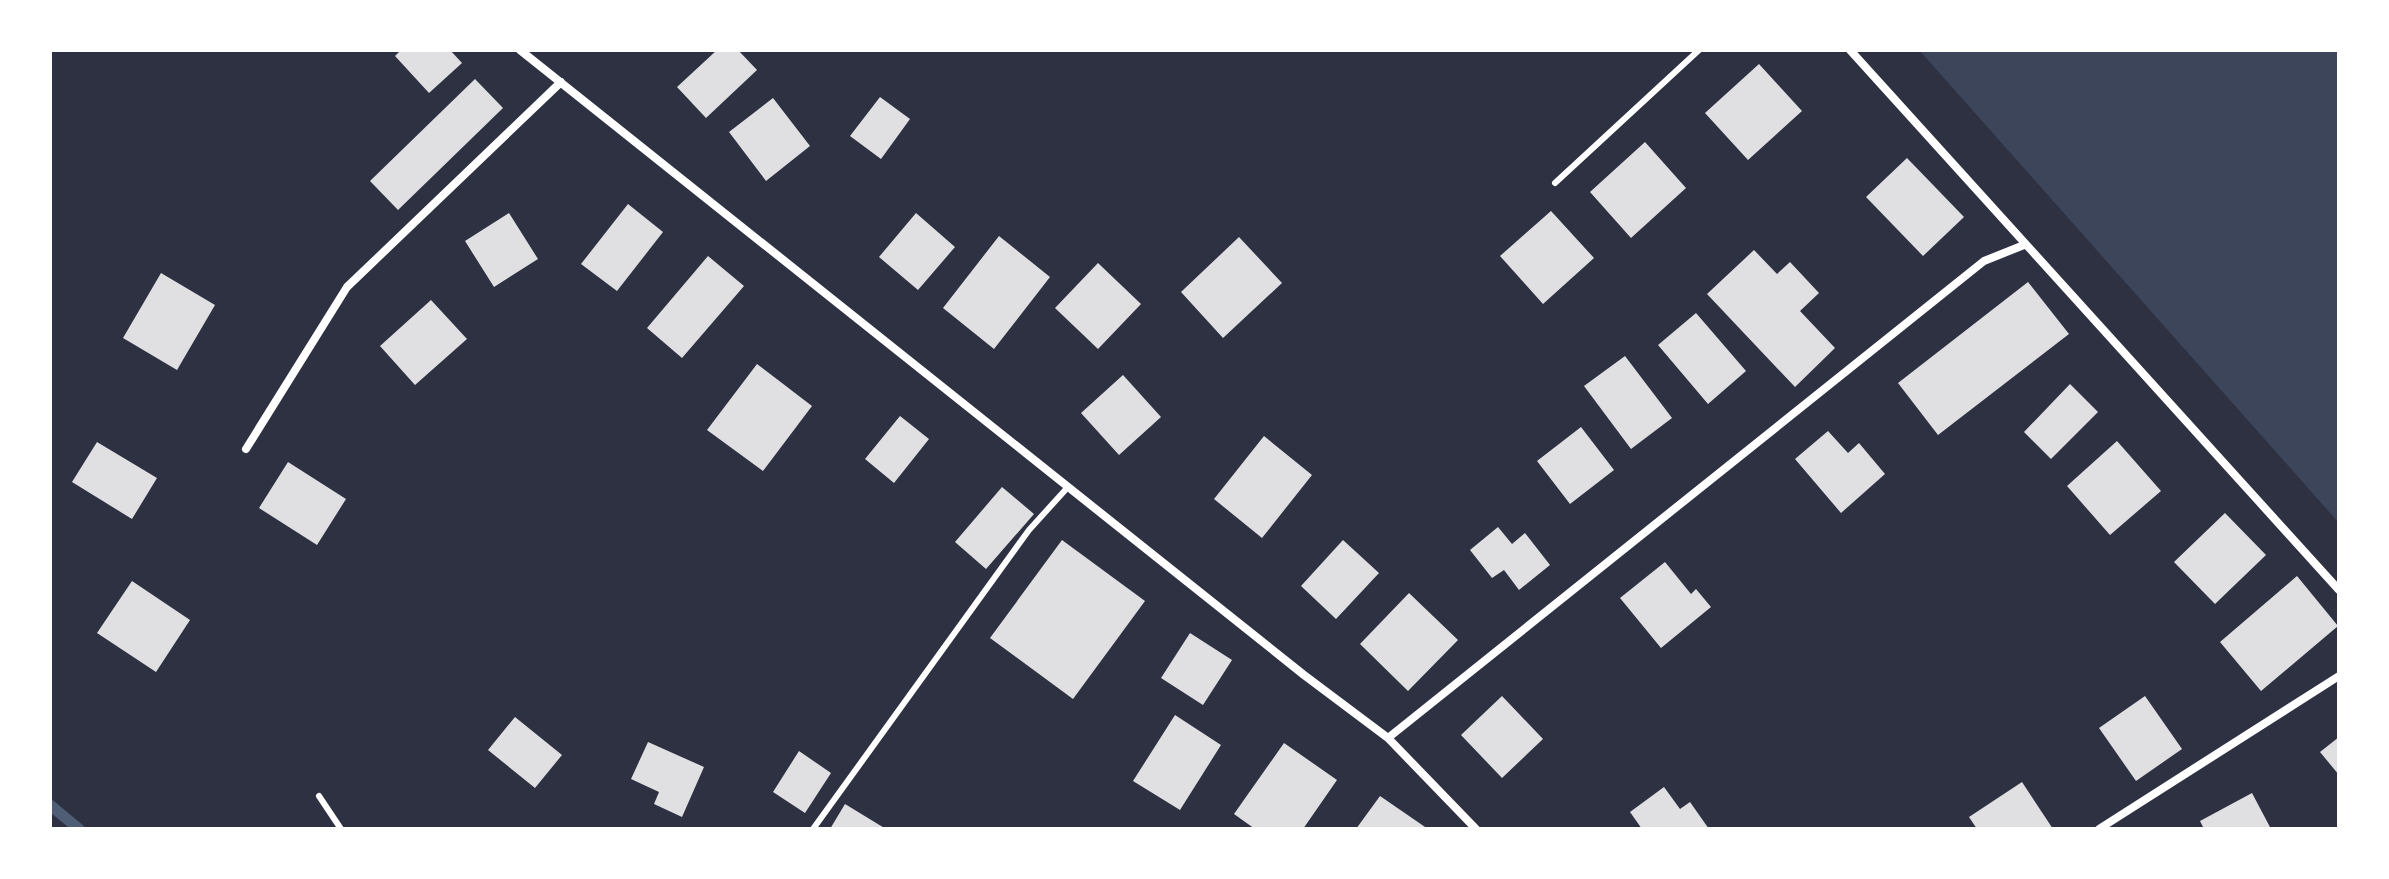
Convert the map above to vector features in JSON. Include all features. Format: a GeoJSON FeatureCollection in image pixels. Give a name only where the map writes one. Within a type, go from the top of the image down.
{"type":"FeatureCollection","features":[{"type":"Feature","properties":{"kind":"street"},"geometry":{"type":"LineString","coordinates":[[520,50],[1304,675],[1388,738],[1476,829]]}},
{"type":"Feature","properties":{"kind":"street"},"geometry":{"type":"LineString","coordinates":[[1850,50],[2339,590]]}},
{"type":"Feature","properties":{"kind":"street"},"geometry":{"type":"LineString","coordinates":[[246,449],[347,287],[561,82]]}},
{"type":"Feature","properties":{"kind":"street"},"geometry":{"type":"LineString","coordinates":[[1388,738],[1984,261],[2024,245]]}},
{"type":"Feature","properties":{"kind":"street"},"geometry":{"type":"LineString","coordinates":[[2099,829],[2339,676]]}},
{"type":"Feature","properties":{"kind":"lane"},"geometry":{"type":"LineString","coordinates":[[1555,183],[1699,50]]}},
{"type":"Feature","properties":{"kind":"lane"},"geometry":{"type":"LineString","coordinates":[[813,829],[1029,530],[1068,487]]}},
{"type":"Feature","properties":{"kind":"lane"},"geometry":{"type":"LineString","coordinates":[[319,796],[341,829]]}},
{"type":"Feature","properties":{"kind":"shaded area"},"geometry":{"type":"Polygon","coordinates":[[[1919,50],[2339,50],[2339,523],[1919,50]]]}},
{"type":"Feature","properties":{"kind":"building"},"geometry":{"type":"Polygon","coordinates":[[[401,50],[450,50],[462,63],[429,93],[395,56],[401,50]]]}},
{"type":"Feature","properties":{"kind":"building"},"geometry":{"type":"Polygon","coordinates":[[[717,50],[738,50],[757,70],[706,118],[677,87],[717,50]]]}},
{"type":"Feature","properties":{"kind":"building"},"geometry":{"type":"Polygon","coordinates":[[[1759,64],[1802,111],[1748,160],[1705,113],[1759,64]]]}},
{"type":"Feature","properties":{"kind":"building"},"geometry":{"type":"Polygon","coordinates":[[[475,79],[503,108],[398,210],[370,181],[475,79]]]}},
{"type":"Feature","properties":{"kind":"building"},"geometry":{"type":"Polygon","coordinates":[[[880,97],[910,119],[881,159],[850,136],[880,97]]]}},
{"type":"Feature","properties":{"kind":"building"},"geometry":{"type":"Polygon","coordinates":[[[773,98],[810,146],[766,181],[729,132],[773,98]]]}},
{"type":"Feature","properties":{"kind":"building"},"geometry":{"type":"Polygon","coordinates":[[[1645,142],[1686,188],[1631,238],[1590,192],[1645,142]]]}},
{"type":"Feature","properties":{"kind":"building"},"geometry":{"type":"Polygon","coordinates":[[[1907,158],[1964,217],[1923,256],[1866,197],[1907,158]]]}},
{"type":"Feature","properties":{"kind":"building"},"geometry":{"type":"Polygon","coordinates":[[[628,204],[663,232],[617,291],[581,264],[628,204]]]}},
{"type":"Feature","properties":{"kind":"building"},"geometry":{"type":"Polygon","coordinates":[[[1551,211],[1594,258],[1543,304],[1500,256],[1551,211]]]}},
{"type":"Feature","properties":{"kind":"building"},"geometry":{"type":"Polygon","coordinates":[[[509,213],[538,259],[494,287],[465,241],[509,213]]]}},
{"type":"Feature","properties":{"kind":"building"},"geometry":{"type":"Polygon","coordinates":[[[916,213],[955,247],[918,290],[879,257],[916,213]]]}},
{"type":"Feature","properties":{"kind":"building"},"geometry":{"type":"Polygon","coordinates":[[[999,236],[1050,277],[994,349],[943,308],[999,236]]]}},
{"type":"Feature","properties":{"kind":"building"},"geometry":{"type":"Polygon","coordinates":[[[1239,237],[1282,283],[1223,338],[1181,292],[1239,237]]]}},
{"type":"Feature","properties":{"kind":"building"},"geometry":{"type":"Polygon","coordinates":[[[1754,250],[1777,274],[1790,262],[1819,293],[1800,311],[1835,348],[1795,387],[1707,294],[1754,250]]]}},
{"type":"Feature","properties":{"kind":"building"},"geometry":{"type":"Polygon","coordinates":[[[708,256],[744,286],[682,358],[647,328],[708,256]]]}},
{"type":"Feature","properties":{"kind":"building"},"geometry":{"type":"Polygon","coordinates":[[[1098,263],[1141,304],[1098,349],[1055,308],[1098,263]]]}},
{"type":"Feature","properties":{"kind":"building"},"geometry":{"type":"Polygon","coordinates":[[[161,273],[215,305],[177,370],[123,338],[161,273]]]}},
{"type":"Feature","properties":{"kind":"building"},"geometry":{"type":"Polygon","coordinates":[[[2028,282],[2069,334],[1938,435],[1898,383],[2028,282]]]}},
{"type":"Feature","properties":{"kind":"building"},"geometry":{"type":"Polygon","coordinates":[[[431,300],[467,339],[415,385],[380,346],[431,300]]]}},
{"type":"Feature","properties":{"kind":"building"},"geometry":{"type":"Polygon","coordinates":[[[1696,313],[1746,371],[1708,404],[1658,345],[1696,313]]]}},
{"type":"Feature","properties":{"kind":"building"},"geometry":{"type":"Polygon","coordinates":[[[1625,356],[1672,418],[1631,449],[1584,386],[1625,356]]]}},
{"type":"Feature","properties":{"kind":"building"},"geometry":{"type":"Polygon","coordinates":[[[757,364],[812,406],[763,471],[707,430],[757,364]]]}},
{"type":"Feature","properties":{"kind":"building"},"geometry":{"type":"Polygon","coordinates":[[[1123,375],[1161,417],[1119,455],[1081,413],[1123,375]]]}},
{"type":"Feature","properties":{"kind":"building"},"geometry":{"type":"Polygon","coordinates":[[[2070,384],[2098,412],[2051,459],[2024,432],[2070,384]]]}},
{"type":"Feature","properties":{"kind":"building"},"geometry":{"type":"Polygon","coordinates":[[[900,416],[929,439],[894,483],[865,459],[900,416]]]}},
{"type":"Feature","properties":{"kind":"building"},"geometry":{"type":"Polygon","coordinates":[[[1581,427],[1614,470],[1570,504],[1537,461],[1581,427]]]}},
{"type":"Feature","properties":{"kind":"building"},"geometry":{"type":"Polygon","coordinates":[[[1828,431],[1848,453],[1859,443],[1885,474],[1841,513],[1795,459],[1828,431]]]}},
{"type":"Feature","properties":{"kind":"building"},"geometry":{"type":"Polygon","coordinates":[[[1264,436],[1312,475],[1262,538],[1214,499],[1264,436]]]}},
{"type":"Feature","properties":{"kind":"building"},"geometry":{"type":"Polygon","coordinates":[[[2117,441],[2161,491],[2110,535],[2067,486],[2117,441]]]}},
{"type":"Feature","properties":{"kind":"building"},"geometry":{"type":"Polygon","coordinates":[[[97,442],[157,478],[132,519],[72,482],[97,442]]]}},
{"type":"Feature","properties":{"kind":"building"},"geometry":{"type":"Polygon","coordinates":[[[288,462],[346,499],[317,545],[259,508],[288,462]]]}},
{"type":"Feature","properties":{"kind":"building"},"geometry":{"type":"Polygon","coordinates":[[[1002,487],[1034,514],[986,569],[955,542],[1002,487]]]}},
{"type":"Feature","properties":{"kind":"building"},"geometry":{"type":"Polygon","coordinates":[[[2225,513],[2266,555],[2215,604],[2174,562],[2225,513]]]}},
{"type":"Feature","properties":{"kind":"building"},"geometry":{"type":"Polygon","coordinates":[[[1498,527],[1512,544],[1525,533],[1550,565],[1519,590],[1504,570],[1492,578],[1470,550],[1498,527]]]}},
{"type":"Feature","properties":{"kind":"building"},"geometry":{"type":"Polygon","coordinates":[[[1062,540],[1145,601],[1073,699],[990,638],[1062,540]]]}},
{"type":"Feature","properties":{"kind":"building"},"geometry":{"type":"Polygon","coordinates":[[[1343,540],[1379,573],[1336,619],[1301,586],[1343,540]]]}},
{"type":"Feature","properties":{"kind":"building"},"geometry":{"type":"Polygon","coordinates":[[[1665,562],[1691,594],[1696,589],[1711,607],[1661,648],[1620,598],[1665,562]]]}},
{"type":"Feature","properties":{"kind":"building"},"geometry":{"type":"Polygon","coordinates":[[[2297,576],[2338,626],[2261,691],[2220,642],[2297,576]]]}},
{"type":"Feature","properties":{"kind":"building"},"geometry":{"type":"Polygon","coordinates":[[[132,581],[190,620],[156,672],[97,633],[132,581]]]}},
{"type":"Feature","properties":{"kind":"building"},"geometry":{"type":"Polygon","coordinates":[[[1409,593],[1458,640],[1408,691],[1360,644],[1409,593]]]}},
{"type":"Feature","properties":{"kind":"building"},"geometry":{"type":"Polygon","coordinates":[[[1190,633],[1232,660],[1203,705],[1161,678],[1190,633]]]}},
{"type":"Feature","properties":{"kind":"building"},"geometry":{"type":"Polygon","coordinates":[[[1502,696],[1543,739],[1502,778],[1461,735],[1502,696]]]}},
{"type":"Feature","properties":{"kind":"building"},"geometry":{"type":"Polygon","coordinates":[[[2145,696],[2182,749],[2136,781],[2099,728],[2145,696]]]}},
{"type":"Feature","properties":{"kind":"building"},"geometry":{"type":"Polygon","coordinates":[[[1175,715],[1221,745],[1180,810],[1133,781],[1175,715]]]}},
{"type":"Feature","properties":{"kind":"building"},"geometry":{"type":"Polygon","coordinates":[[[515,717],[562,755],[535,788],[488,750],[515,717]]]}},
{"type":"Feature","properties":{"kind":"building"},"geometry":{"type":"Polygon","coordinates":[[[2339,737],[2339,775],[2320,752],[2339,737]]]}},
{"type":"Feature","properties":{"kind":"building"},"geometry":{"type":"Polygon","coordinates":[[[648,742],[704,767],[682,817],[654,804],[659,792],[631,779],[648,742]]]}},
{"type":"Feature","properties":{"kind":"building"},"geometry":{"type":"Polygon","coordinates":[[[1284,743],[1337,780],[1303,829],[1255,829],[1234,814],[1284,743]]]}},
{"type":"Feature","properties":{"kind":"building"},"geometry":{"type":"Polygon","coordinates":[[[799,751],[831,773],[805,813],[773,792],[799,751]]]}},
{"type":"Feature","properties":{"kind":"building"},"geometry":{"type":"Polygon","coordinates":[[[2022,782],[2053,829],[1977,829],[1969,817],[2022,782]]]}},
{"type":"Feature","properties":{"kind":"building"},"geometry":{"type":"Polygon","coordinates":[[[1664,787],[1680,809],[1690,802],[1709,829],[1642,829],[1630,812],[1664,787]]]}},
{"type":"Feature","properties":{"kind":"building"},"geometry":{"type":"Polygon","coordinates":[[[2252,793],[2271,829],[2204,829],[2200,821],[2252,793]]]}},
{"type":"Feature","properties":{"kind":"building"},"geometry":{"type":"Polygon","coordinates":[[[1380,796],[1428,829],[1356,829],[1380,796]]]}},
{"type":"Feature","properties":{"kind":"building"},"geometry":{"type":"Polygon","coordinates":[[[845,804],[886,829],[830,829],[845,804]]]}},
{"type":"Feature","properties":{"kind":"waterway"},"geometry":{"type":"LineString","coordinates":[[50,805],[79,829]]}}]}
